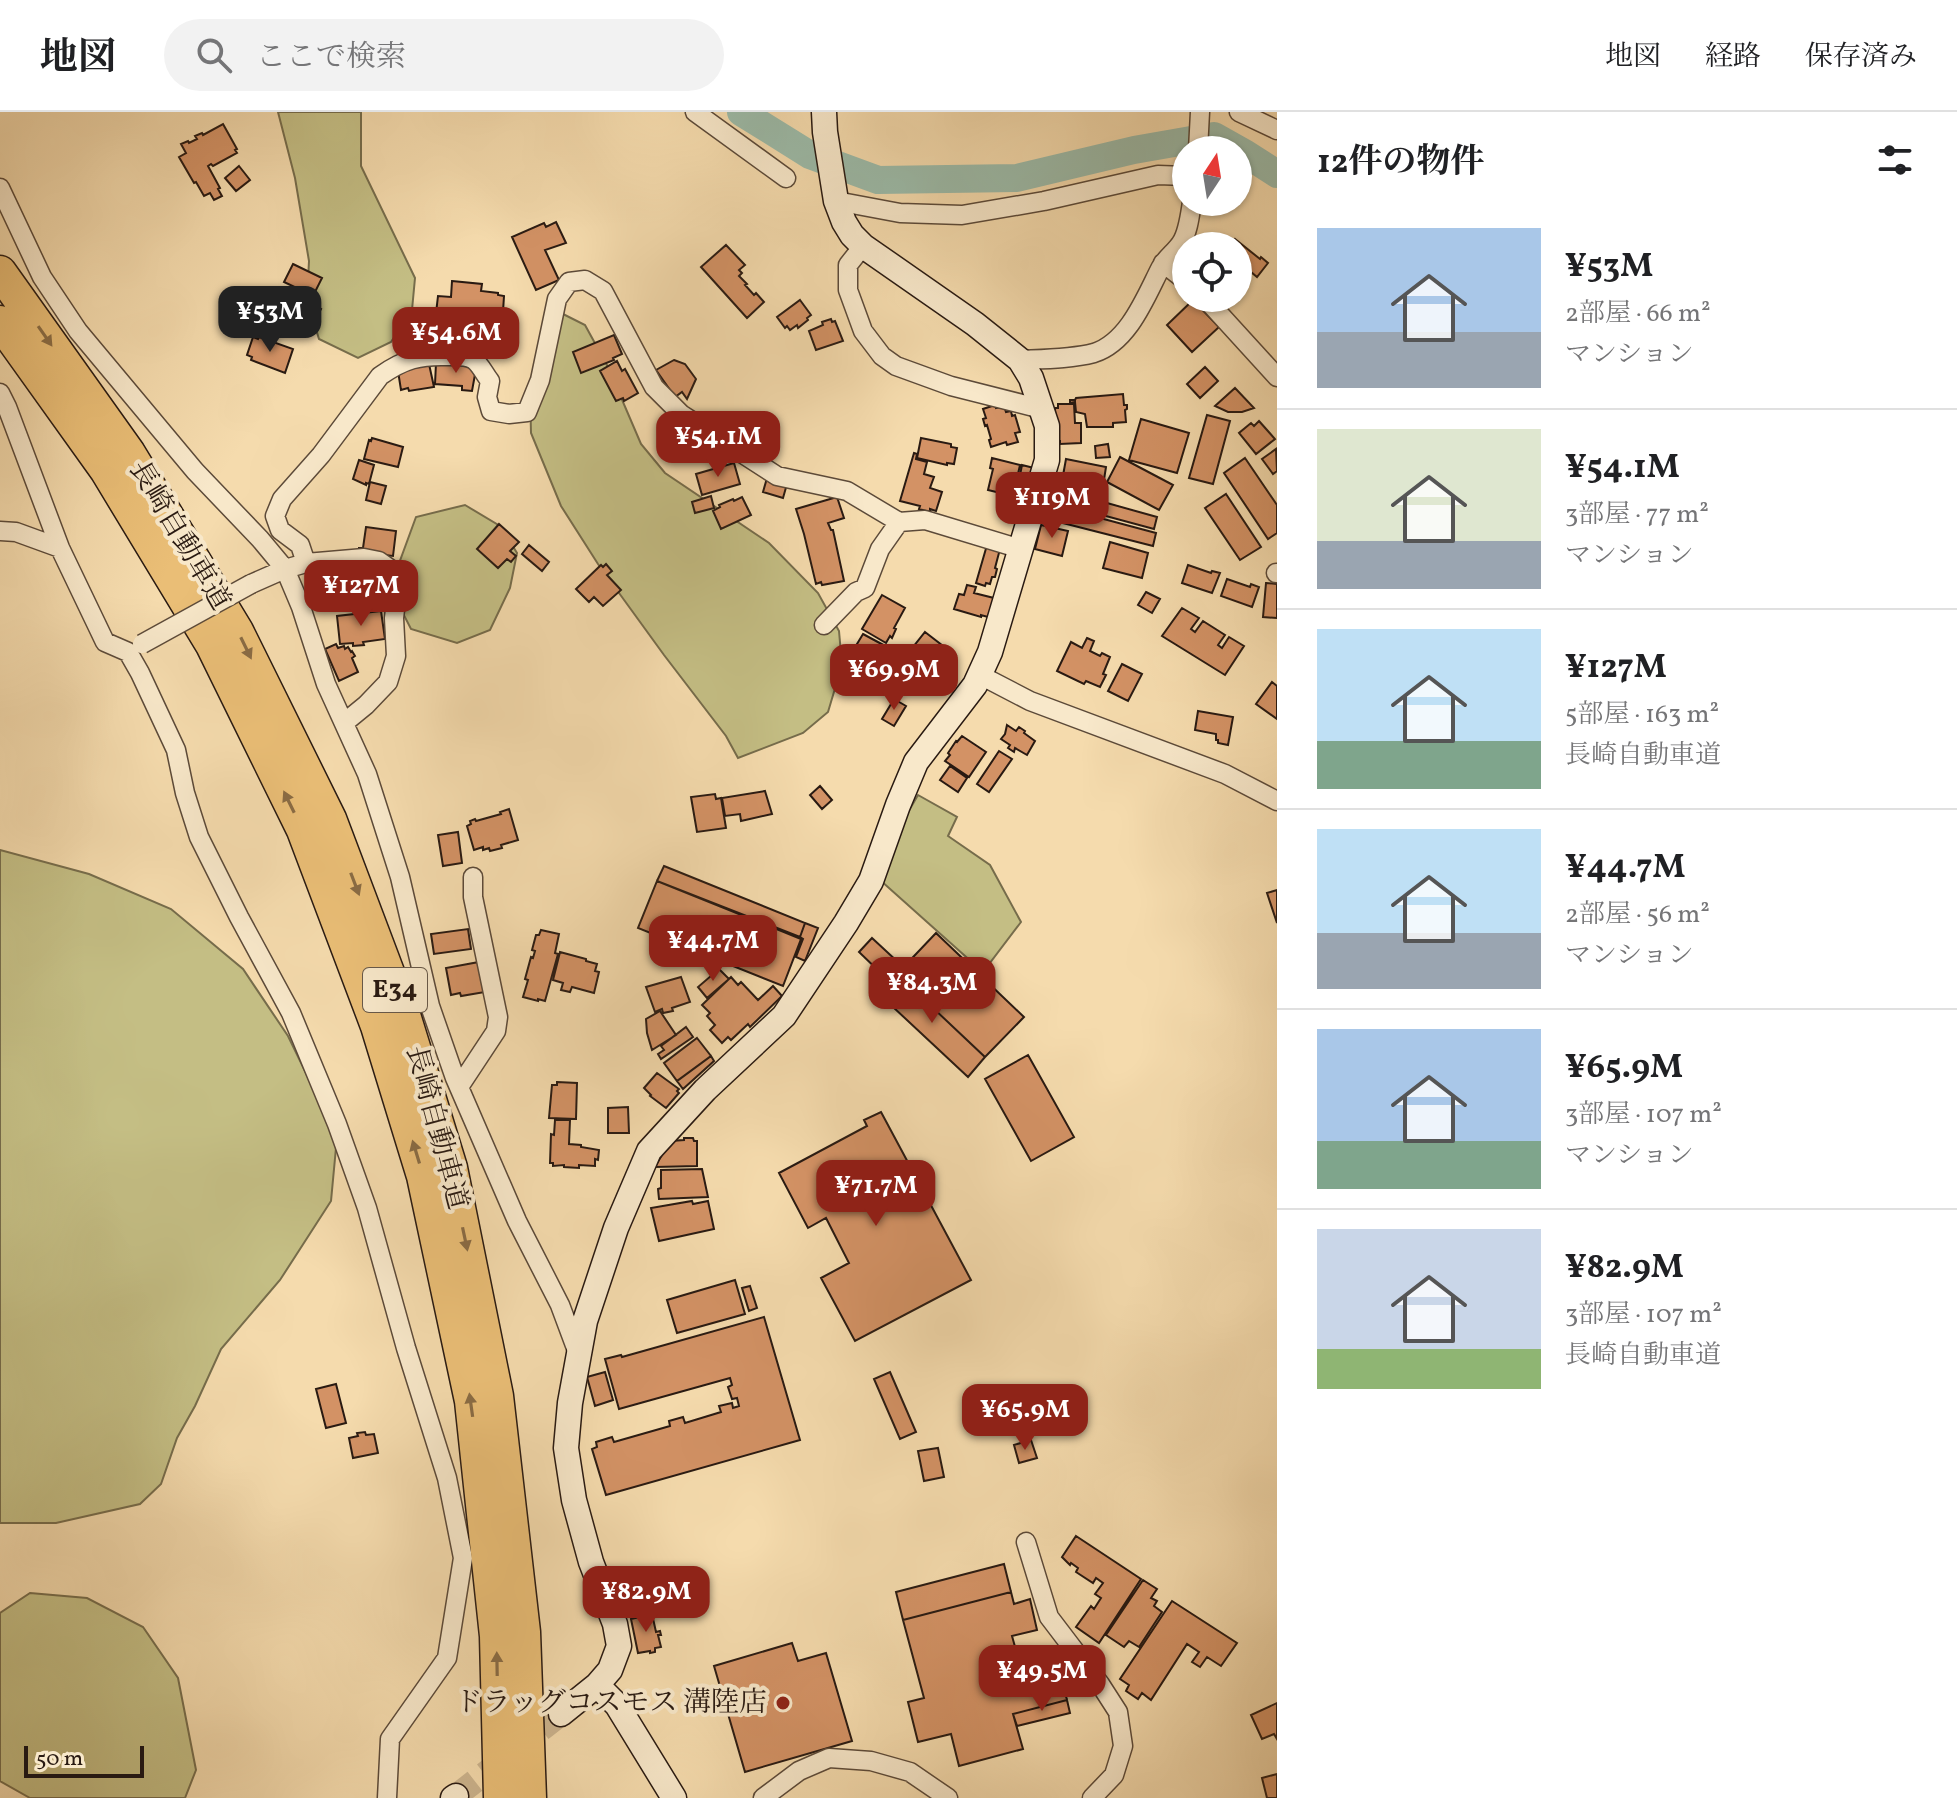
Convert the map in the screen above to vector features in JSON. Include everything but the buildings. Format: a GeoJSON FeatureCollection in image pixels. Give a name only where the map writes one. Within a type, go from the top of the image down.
{"type":"FeatureCollection","features":[{"type":"Feature","properties":{"kind":"highway","name":"長崎自動車道"},"geometry":{"type":"LineString","coordinates":[[0,272],[129,453],[237,631],[330,819],[404,1015],[451,1168],[497,1396],[524,1632],[530,1798]]}},
{"type":"Feature","properties":{"kind":"highway","name":"長崎自動車道"},"geometry":{"type":"LineString","coordinates":[[0,322],[106,470],[212,645],[303,830],[377,1026],[423,1176],[471,1401],[496,1636],[500,1798]]}},
{"type":"Feature","properties":{"kind":"street"},"geometry":{"type":"LineString","coordinates":[[695,112],[786,178]]}},
{"type":"Feature","properties":{"kind":"street"},"geometry":{"type":"LineString","coordinates":[[1199,136],[1200,112]]}},
{"type":"Feature","properties":{"kind":"street"},"geometry":{"type":"LineString","coordinates":[[1239,112],[1277,130]]}},
{"type":"Feature","properties":{"kind":"street"},"geometry":{"type":"LineString","coordinates":[[561,1714],[597,1685],[610,1670],[619,1646],[615,1624],[591,1562],[574,1500],[566,1448],[570,1403],[585,1321],[616,1228],[649,1151],[705,1090],[784,1016],[871,881],[916,762],[975,685],[990,652],[1047,460],[1047,426],[1033,385],[975,324],[863,246],[852,235],[844,222],[836,195],[824,122]]}},
{"type":"Feature","properties":{"kind":"street"},"geometry":{"type":"LineString","coordinates":[[836,195],[900,213],[962,215],[1044,201],[1158,175],[1172,176]]}},
{"type":"Feature","properties":{"kind":"street"},"geometry":{"type":"LineString","coordinates":[[0,188],[42,277],[78,331],[195,471],[285,569],[326,684],[367,774],[400,877],[430,1006],[459,1087],[517,1221],[560,1305],[579,1356]]}},
{"type":"Feature","properties":{"kind":"street"},"geometry":{"type":"LineString","coordinates":[[863,246],[848,265],[848,290],[863,331],[882,356],[896,366],[951,386],[1033,385],[1064,358],[1097,352],[1122,335],[1147,297],[1163,263],[1182,241],[1190,216]]}},
{"type":"Feature","properties":{"kind":"street"},"geometry":{"type":"LineString","coordinates":[[1163,263],[1172,270]]}},
{"type":"Feature","properties":{"kind":"street"},"geometry":{"type":"LineString","coordinates":[[306,563],[300,545],[280,530],[275,516],[282,499],[321,455],[380,376],[394,366],[418,357],[463,356],[475,360],[490,381],[487,397],[491,411],[509,414],[527,412],[540,380],[557,299],[569,282],[585,280],[603,291],[654,387],[681,414],[777,476],[847,491],[899,522],[925,520],[1021,549]]}},
{"type":"Feature","properties":{"kind":"street"},"geometry":{"type":"LineString","coordinates":[[1218,312],[1277,377]]}},
{"type":"Feature","properties":{"kind":"street"},"geometry":{"type":"LineString","coordinates":[[0,393],[60,548],[105,642],[135,648],[251,584],[306,563],[364,558],[379,561],[399,575],[394,618],[396,656],[388,682],[344,723]]}},
{"type":"Feature","properties":{"kind":"street"},"geometry":{"type":"LineString","coordinates":[[824,625],[856,592],[865,588],[880,549],[899,522]]}},
{"type":"Feature","properties":{"kind":"street"},"geometry":{"type":"LineString","coordinates":[[0,531],[16,532],[60,548]]}},
{"type":"Feature","properties":{"kind":"street"},"geometry":{"type":"LineString","coordinates":[[135,648],[140,673],[176,750],[199,837],[291,1013],[337,1124],[367,1208],[447,1478],[463,1558],[447,1658],[390,1739],[387,1798]]}},
{"type":"Feature","properties":{"kind":"street"},"geometry":{"type":"LineString","coordinates":[[980,675],[1030,701],[1225,774],[1277,801]]}},
{"type":"Feature","properties":{"kind":"street"},"geometry":{"type":"LineString","coordinates":[[459,1087],[496,1031],[498,1017],[473,897],[473,877]]}},
{"type":"Feature","properties":{"kind":"street"},"geometry":{"type":"LineString","coordinates":[[1026,1542],[1049,1617],[1118,1712],[1123,1746],[1114,1775],[1092,1798]]}},
{"type":"Feature","properties":{"kind":"street"},"geometry":{"type":"LineString","coordinates":[[597,1685],[617,1705],[674,1798]]}},
{"type":"Feature","properties":{"kind":"street"},"geometry":{"type":"LineString","coordinates":[[763,1798],[799,1771],[829,1758],[871,1761],[910,1772],[948,1798]]}},
{"type":"Feature","properties":{"kind":"shaded area"},"geometry":{"type":"Polygon","coordinates":[[[278,112],[361,112],[361,166],[415,278],[412,310],[391,342],[358,358],[319,339],[307,300],[309,261],[295,178],[278,112]]]}},
{"type":"Feature","properties":{"kind":"shaded area"},"geometry":{"type":"Polygon","coordinates":[[[561,313],[585,325],[608,367],[641,444],[665,473],[769,543],[818,593],[839,631],[842,665],[828,712],[803,733],[738,758],[726,736],[598,564],[561,506],[531,433],[530,390],[561,313]]]}},
{"type":"Feature","properties":{"kind":"shaded area"},"geometry":{"type":"Polygon","coordinates":[[[465,505],[500,526],[517,553],[510,588],[490,630],[457,643],[411,629],[390,588],[416,517],[465,505]]]}},
{"type":"Feature","properties":{"kind":"shaded area"},"geometry":{"type":"Polygon","coordinates":[[[918,795],[957,817],[948,836],[990,865],[1021,922],[983,972],[880,880],[903,821],[918,795]]]}},
{"type":"Feature","properties":{"kind":"shaded area"},"geometry":{"type":"Polygon","coordinates":[[[0,850],[89,874],[171,909],[243,969],[288,1036],[337,1137],[331,1201],[280,1280],[221,1349],[177,1438],[161,1484],[140,1504],[56,1523],[0,1523],[0,850]]]}},
{"type":"Feature","properties":{"kind":"shaded area"},"geometry":{"type":"Polygon","coordinates":[[[30,1593],[87,1598],[143,1627],[178,1678],[196,1770],[185,1798],[30,1798],[0,1781],[0,1613],[30,1593]]]}},
{"type":"Feature","properties":{"kind":"waterway"},"geometry":{"type":"LineString","coordinates":[[741,112],[810,155],[878,180],[1017,178],[1134,150],[1214,136],[1277,174]]}},
{"type":"Feature","properties":{"kind":"tunnel"},"geometry":{"type":"LineString","coordinates":[[456,1796],[561,1714]]}},
{"type":"Feature","properties":{"kind":"place","name":"ドラッグコスモス 溝陸店"},"geometry":{"type":"Point","coordinates":[783,1703]}}]}
